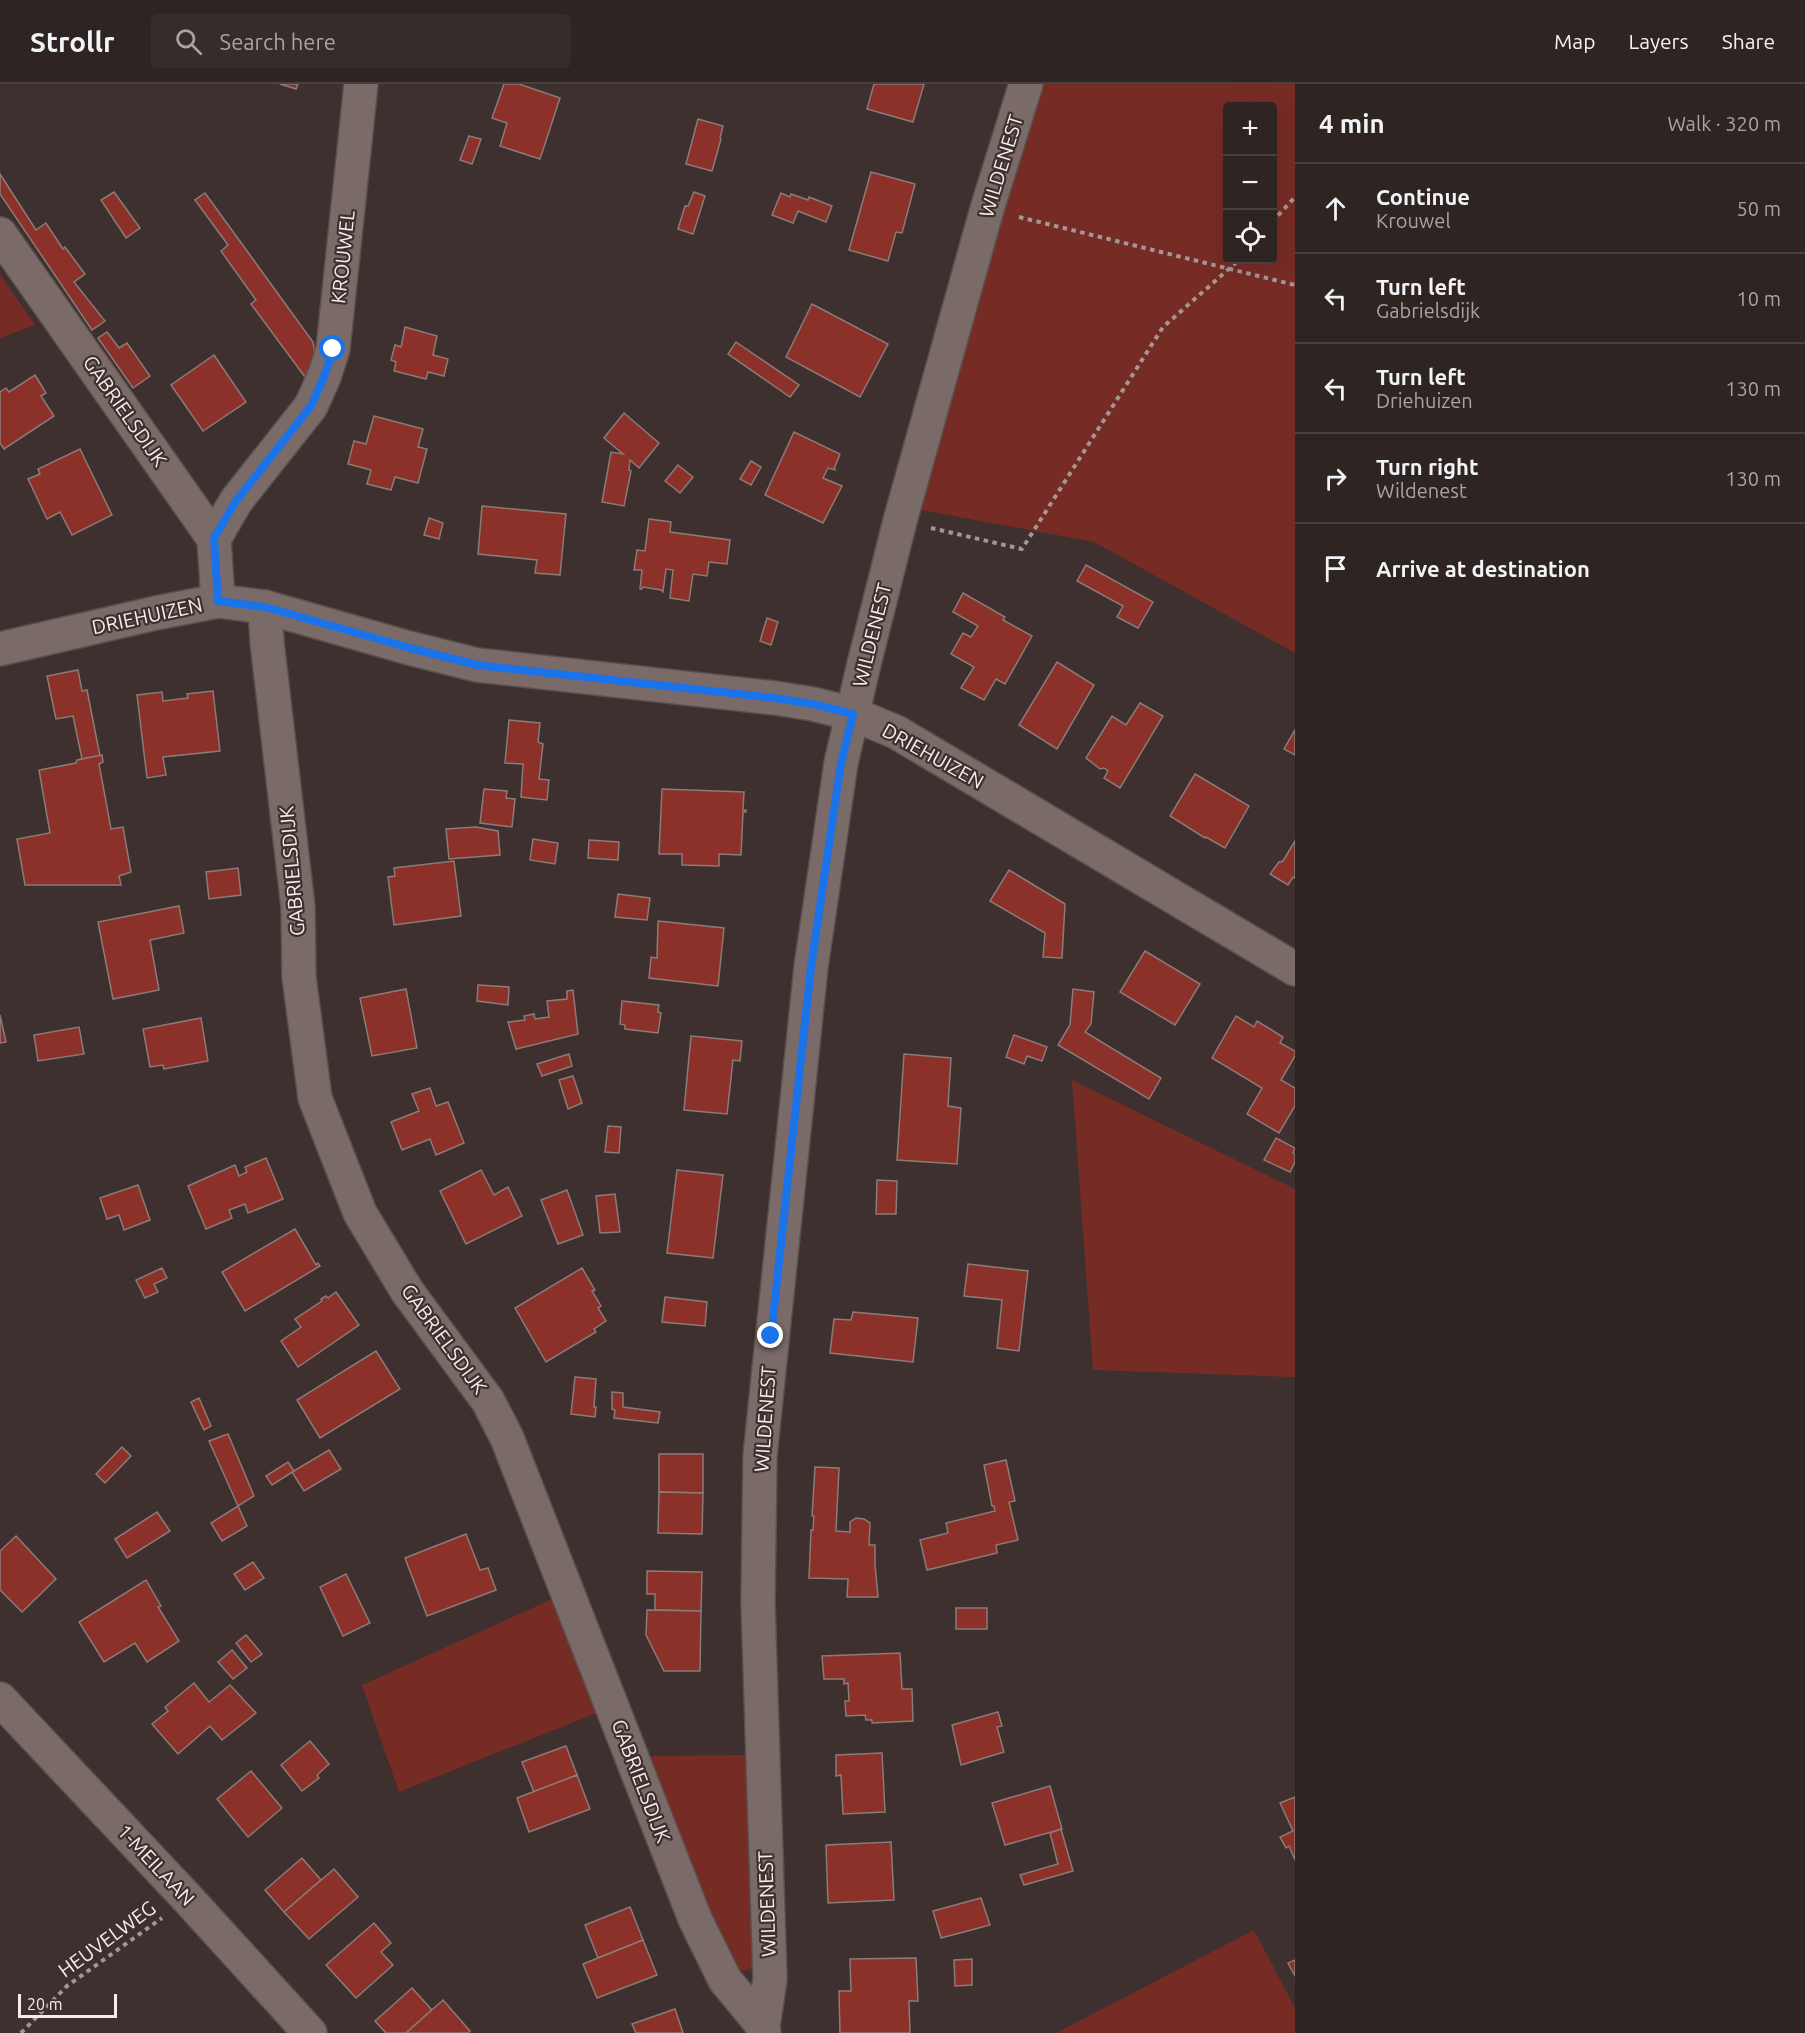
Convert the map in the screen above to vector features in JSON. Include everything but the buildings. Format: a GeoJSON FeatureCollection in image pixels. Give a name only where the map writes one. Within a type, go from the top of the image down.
{"type":"FeatureCollection","features":[{"type":"Feature","properties":{"kind":"street","name":"KROUWEL"},"geometry":{"type":"LineString","coordinates":[[214,538],[236,501],[311,406],[324,377],[333,349],[361,84]]}},
{"type":"Feature","properties":{"kind":"street","name":"WILDENEST"},"geometry":{"type":"LineString","coordinates":[[764,2029],[770,1979],[758,1604],[760,1456],[811,967],[841,763],[864,664],[900,521],[987,209],[1026,84]]}},
{"type":"Feature","properties":{"kind":"street","name":"GABRIELSDIJK"},"geometry":{"type":"LineString","coordinates":[[0,234],[214,538]]}},
{"type":"Feature","properties":{"kind":"street"},"geometry":{"type":"LineString","coordinates":[[214,538],[218,601]]}},
{"type":"Feature","properties":{"kind":"street","name":"DRIEHUIZEN"},"geometry":{"type":"LineString","coordinates":[[0,649],[218,601],[265,607],[477,665],[813,704],[853,714],[896,732],[1295,969]]}},
{"type":"Feature","properties":{"kind":"street","name":"GABRIELSDIJK"},"geometry":{"type":"LineString","coordinates":[[265,607],[267,642],[298,907],[298,977],[315,1098],[360,1213],[407,1291],[488,1401],[507,1438],[695,1919],[725,1980],[764,2029]]}},
{"type":"Feature","properties":{"kind":"street","name":"1-MEILAAN"},"geometry":{"type":"LineString","coordinates":[[4,1709],[188,1899],[310,2033]]}},
{"type":"Feature","properties":{"kind":"path"},"geometry":{"type":"LineString","coordinates":[[1277,217],[1295,197]]}},
{"type":"Feature","properties":{"kind":"path"},"geometry":{"type":"LineString","coordinates":[[987,209],[1295,285]]}},
{"type":"Feature","properties":{"kind":"path"},"geometry":{"type":"LineString","coordinates":[[900,521],[1022,549],[1163,327],[1235,264]]}},
{"type":"Feature","properties":{"kind":"path","name":"HEUVELWEG"},"geometry":{"type":"LineString","coordinates":[[21,2033],[67,1986],[188,1899]]}},
{"type":"Feature","properties":{"kind":"shaded area"},"geometry":{"type":"Polygon","coordinates":[[[1038,84],[1295,84],[1295,653],[1094,542],[916,509],[1038,84]]]}},
{"type":"Feature","properties":{"kind":"shaded area"},"geometry":{"type":"Polygon","coordinates":[[[0,274],[35,325],[0,338],[0,274]]]}},
{"type":"Feature","properties":{"kind":"shaded area"},"geometry":{"type":"Polygon","coordinates":[[[1072,1080],[1295,1189],[1295,1377],[1093,1370],[1072,1080]]]}},
{"type":"Feature","properties":{"kind":"shaded area"},"geometry":{"type":"Polygon","coordinates":[[[559,1596],[604,1710],[399,1792],[362,1685],[559,1596]]]}},
{"type":"Feature","properties":{"kind":"shaded area"},"geometry":{"type":"Polygon","coordinates":[[[751,1755],[759,1964],[742,1971],[725,1963],[641,1756],[751,1755]]]}},
{"type":"Feature","properties":{"kind":"shaded area"},"geometry":{"type":"Polygon","coordinates":[[[1254,1930],[1295,2008],[1295,2033],[1056,2033],[1254,1930]]]}},
{"type":"Feature","properties":{"kind":"route"},"geometry":{"type":"LineString","coordinates":[[333,349],[311,406],[236,501],[214,538],[218,601],[265,607],[477,665],[775,698],[853,714],[841,763],[811,967],[771,1336]]}}]}
